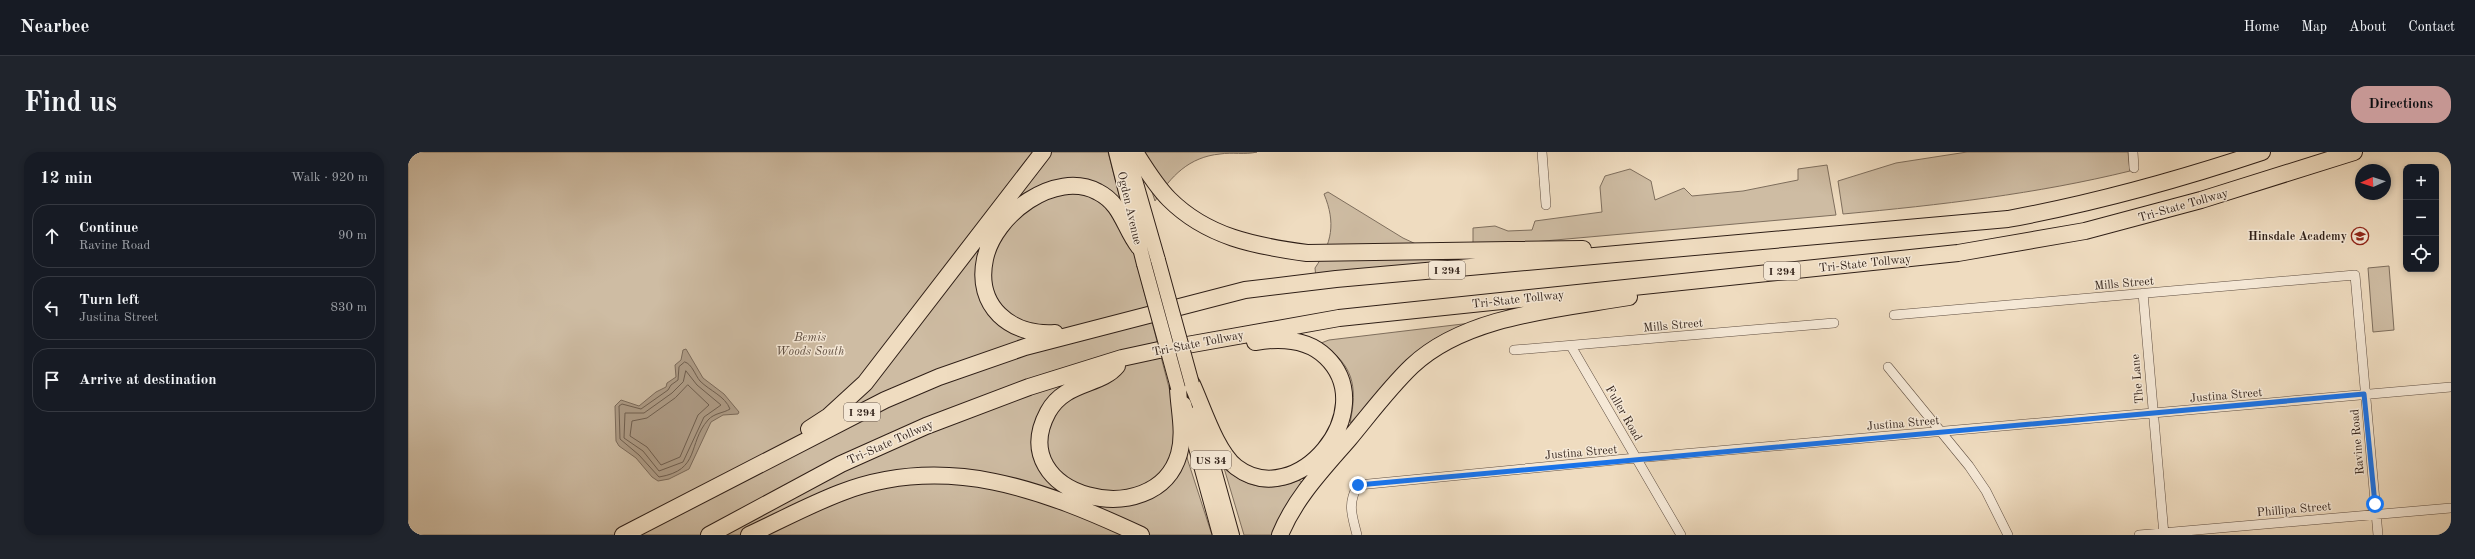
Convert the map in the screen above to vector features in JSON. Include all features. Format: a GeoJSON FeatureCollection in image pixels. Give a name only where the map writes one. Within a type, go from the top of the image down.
{"type":"FeatureCollection","features":[{"type":"Feature","properties":{"kind":"highway"},"geometry":{"type":"LineString","coordinates":[[758,466],[790,440],[829,416],[865,383],[1043,152]]}},
{"type":"Feature","properties":{"kind":"highway"},"geometry":{"type":"LineString","coordinates":[[1135,152],[1168,199],[1195,221],[1211,230],[1266,248],[1307,253],[1546,248],[1648,251]]}},
{"type":"Feature","properties":{"kind":"highway","name":"I 294"},"geometry":{"type":"LineString","coordinates":[[623,535],[885,400],[939,377],[1025,347],[1116,322],[1245,290],[1648,251],[2008,220],[2070,208],[2135,192],[2262,152]]}},
{"type":"Feature","properties":{"kind":"highway","name":"Tri-State Tollway"},"geometry":{"type":"LineString","coordinates":[[709,535],[841,464],[926,426],[1029,387],[1122,358],[1200,342],[1339,318],[1958,254],[2085,231],[2200,200],[2354,152]]}},
{"type":"Feature","properties":{"kind":"highway"},"geometry":{"type":"LineString","coordinates":[[1116,322],[1061,333],[1046,334],[1021,330],[1000,316],[986,295],[983,282],[985,258],[998,231],[1010,216],[1038,194],[1050,188],[1064,185],[1087,187],[1106,197],[1120,212],[1131,237],[1139,247]]}},
{"type":"Feature","properties":{"kind":"highway"},"geometry":{"type":"LineString","coordinates":[[1280,535],[1295,506],[1327,464],[1413,366],[1439,346],[1466,334],[1513,318],[1702,284],[1722,278]]}},
{"type":"Feature","properties":{"kind":"highway"},"geometry":{"type":"LineString","coordinates":[[1185,386],[1226,457],[1236,467],[1261,478],[1277,478],[1294,474],[1309,465],[1335,436],[1344,413],[1345,399],[1341,378],[1332,363],[1316,349],[1292,340],[1263,341],[1229,347],[1200,342]]}},
{"type":"Feature","properties":{"kind":"highway"},"geometry":{"type":"LineString","coordinates":[[1122,358],[1111,373],[1077,386],[1063,395],[1049,411],[1044,422],[1041,446],[1043,458],[1053,478],[1074,494],[1095,500],[1117,501],[1145,496],[1165,483],[1173,471],[1182,442],[1185,386]]}},
{"type":"Feature","properties":{"kind":"highway"},"geometry":{"type":"LineString","coordinates":[[749,535],[841,493],[886,479],[938,475],[964,476],[1019,486],[1051,497],[1141,535]]}},
{"type":"Feature","properties":{"kind":"main road","name":"Ogden Avenue"},"geometry":{"type":"LineString","coordinates":[[1116,152],[1138,235],[1139,247],[1144,264],[1185,386]]}},
{"type":"Feature","properties":{"kind":"main road","name":"Ogden Avenue"},"geometry":{"type":"LineString","coordinates":[[1127,152],[1158,260],[1185,386]]}},
{"type":"Feature","properties":{"kind":"main road","name":"US 34"},"geometry":{"type":"LineString","coordinates":[[1185,386],[1185,406],[1220,535]]}},
{"type":"Feature","properties":{"kind":"main road","name":"US 34"},"geometry":{"type":"LineString","coordinates":[[1185,386],[1232,535]]}},
{"type":"Feature","properties":{"kind":"street"},"geometry":{"type":"LineString","coordinates":[[1542,152],[1546,205]]}},
{"type":"Feature","properties":{"kind":"street"},"geometry":{"type":"LineString","coordinates":[[2133,152],[2134,168]]}},
{"type":"Feature","properties":{"kind":"street","name":"Mills Street"},"geometry":{"type":"LineString","coordinates":[[1894,315],[2355,275]]}},
{"type":"Feature","properties":{"kind":"street","name":"Ravine Road"},"geometry":{"type":"LineString","coordinates":[[2355,275],[2364,394],[2378,535]]}},
{"type":"Feature","properties":{"kind":"street","name":"The Lane"},"geometry":{"type":"LineString","coordinates":[[2143,293],[2152,414],[2164,534]]}},
{"type":"Feature","properties":{"kind":"street","name":"Mills Street"},"geometry":{"type":"LineString","coordinates":[[1514,350],[1834,323]]}},
{"type":"Feature","properties":{"kind":"street","name":"Fuller Road"},"geometry":{"type":"LineString","coordinates":[[1571,346],[1681,535]]}},
{"type":"Feature","properties":{"kind":"street"},"geometry":{"type":"LineString","coordinates":[[1888,367],[1942,432],[1986,492],[2008,535]]}},
{"type":"Feature","properties":{"kind":"street","name":"Justina Street"},"geometry":{"type":"LineString","coordinates":[[1357,535],[1351,514],[1351,497],[1358,485],[1636,458],[2451,387]]}},
{"type":"Feature","properties":{"kind":"street","name":"Phillipa Street"},"geometry":{"type":"LineString","coordinates":[[2139,535],[2451,508]]}},
{"type":"Feature","properties":{"kind":"green space","name":"Bemis Woods South"},"geometry":{"type":"Polygon","coordinates":[[[408,152],[1108,152],[1188,461],[1212,535],[408,535],[408,152]]]}},
{"type":"Feature","properties":{"kind":"green space"},"geometry":{"type":"Polygon","coordinates":[[[1139,152],[1257,152],[1220,154],[1199,159],[1182,169],[1174,176],[1155,201],[1139,152]]]}},
{"type":"Feature","properties":{"kind":"green space"},"geometry":{"type":"Polygon","coordinates":[[[1967,152],[2128,152],[2130,171],[2059,186],[1988,198],[1843,214],[1838,181],[1896,163],[1967,152]]]}},
{"type":"Feature","properties":{"kind":"green space"},"geometry":{"type":"Polygon","coordinates":[[[1827,165],[1836,215],[1488,246],[1473,243],[1473,228],[1495,226],[1508,231],[1532,230],[1535,221],[1602,212],[1600,187],[1605,176],[1630,169],[1651,181],[1655,200],[1684,188],[1692,196],[1743,191],[1798,180],[1798,169],[1827,165]]]}},
{"type":"Feature","properties":{"kind":"green space"},"geometry":{"type":"Polygon","coordinates":[[[1328,192],[1403,238],[1446,258],[1478,264],[1316,278],[1315,268],[1325,250],[1330,232],[1330,214],[1324,194],[1328,192]]]}},
{"type":"Feature","properties":{"kind":"green space"},"geometry":{"type":"Polygon","coordinates":[[[2389,266],[2394,330],[2373,332],[2368,268],[2389,266]]]}},
{"type":"Feature","properties":{"kind":"green space"},"geometry":{"type":"Polygon","coordinates":[[[1471,323],[1395,376],[1350,423],[1353,387],[1350,377],[1340,359],[1321,343],[1329,340],[1471,323]]]}},
{"type":"Feature","properties":{"kind":"green space"},"geometry":{"type":"Polygon","coordinates":[[[1224,468],[1242,480],[1260,486],[1279,486],[1299,480],[1303,483],[1274,535],[1244,535],[1224,468]]]}},
{"type":"Feature","properties":{"kind":"water"},"geometry":{"type":"Polygon","coordinates":[[[686,349],[703,378],[724,394],[739,412],[738,414],[723,415],[711,422],[689,469],[669,479],[658,481],[652,477],[636,458],[619,446],[616,441],[615,406],[621,400],[639,406],[656,392],[666,387],[667,383],[676,377],[675,365],[681,360],[683,350],[686,349]]]}},
{"type":"Feature","properties":{"kind":"place","name":"Hinsdale Academy"},"geometry":{"type":"Point","coordinates":[2360,236]}},
{"type":"Feature","properties":{"kind":"route"},"geometry":{"type":"LineString","coordinates":[[1358,485],[1636,458],[2364,394],[2375,504]]}}]}
